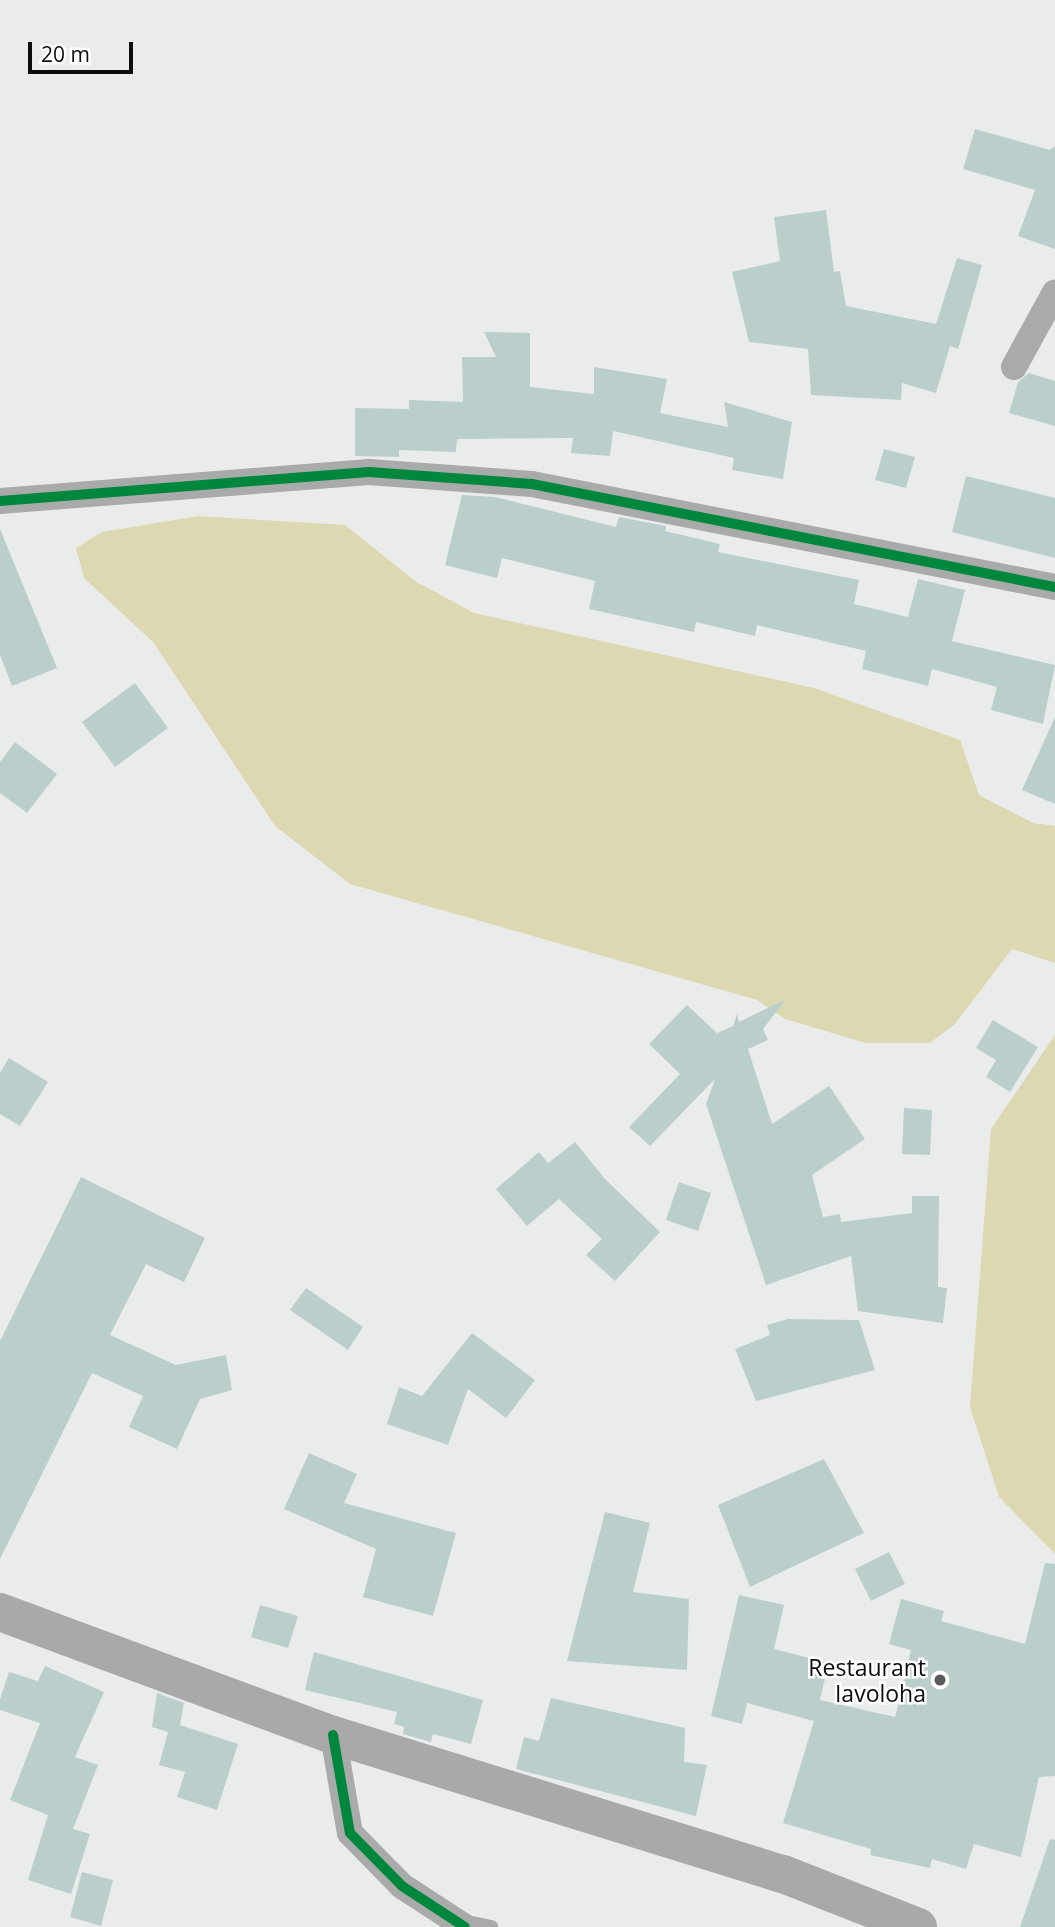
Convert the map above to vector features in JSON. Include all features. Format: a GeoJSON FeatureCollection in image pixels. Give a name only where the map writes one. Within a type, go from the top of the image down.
{"type":"FeatureCollection","features":[{"type":"Feature","properties":{"kind":"main road"},"geometry":{"type":"LineString","coordinates":[[0,1612],[333,1735],[783,1874],[918,1927]]}},
{"type":"Feature","properties":{"kind":"street"},"geometry":{"type":"LineString","coordinates":[[1014,367],[1055,292]]}},
{"type":"Feature","properties":{"kind":"street"},"geometry":{"type":"LineString","coordinates":[[0,501],[369,472],[532,484],[1055,587]]}},
{"type":"Feature","properties":{"kind":"street"},"geometry":{"type":"LineString","coordinates":[[333,1735],[350,1833],[402,1886],[464,1924]]}},
{"type":"Feature","properties":{"kind":"lane"},"geometry":{"type":"LineString","coordinates":[[464,1924],[491,1927]]}},
{"type":"Feature","properties":{"kind":"shaded area"},"geometry":{"type":"Polygon","coordinates":[[[198,516],[345,525],[415,581],[474,613],[814,688],[960,740],[979,795],[1033,823],[1055,826],[1055,963],[1012,949],[955,1024],[930,1043],[866,1043],[785,1019],[757,1000],[350,884],[275,826],[153,642],[84,578],[76,548],[102,532],[198,516]]]}},
{"type":"Feature","properties":{"kind":"shaded area"},"geometry":{"type":"Polygon","coordinates":[[[1055,1035],[1055,1554],[999,1497],[970,1407],[991,1129],[1055,1035]]]}},
{"type":"Feature","properties":{"kind":"building"},"geometry":{"type":"Polygon","coordinates":[[[975,129],[1050,150],[1055,146],[1055,249],[1018,236],[1035,190],[963,169],[975,129]]]}},
{"type":"Feature","properties":{"kind":"building"},"geometry":{"type":"Polygon","coordinates":[[[826,210],[834,272],[840,271],[846,306],[936,324],[957,258],[982,265],[958,349],[950,346],[936,393],[902,383],[901,400],[811,395],[808,349],[749,342],[732,272],[780,261],[774,217],[826,210]]]}},
{"type":"Feature","properties":{"kind":"building"},"geometry":{"type":"Polygon","coordinates":[[[484,332],[530,333],[530,387],[594,394],[594,367],[667,379],[660,413],[728,427],[724,402],[792,422],[783,479],[732,470],[734,458],[613,431],[610,456],[571,453],[573,438],[457,439],[456,452],[399,450],[399,457],[355,456],[355,408],[409,409],[409,400],[463,402],[462,357],[496,357],[484,332]]]}},
{"type":"Feature","properties":{"kind":"building"},"geometry":{"type":"Polygon","coordinates":[[[1029,373],[1055,381],[1055,426],[1009,413],[1018,382],[1029,373]]]}},
{"type":"Feature","properties":{"kind":"building"},"geometry":{"type":"Polygon","coordinates":[[[884,449],[915,457],[906,488],[875,480],[884,449]]]}},
{"type":"Feature","properties":{"kind":"building"},"geometry":{"type":"Polygon","coordinates":[[[966,476],[1055,498],[1055,558],[952,532],[966,476]]]}},
{"type":"Feature","properties":{"kind":"building"},"geometry":{"type":"Polygon","coordinates":[[[462,495],[495,497],[616,527],[619,517],[666,526],[665,531],[720,544],[718,552],[859,580],[854,604],[908,617],[918,579],[965,590],[952,641],[1055,665],[1043,724],[991,710],[997,687],[932,669],[928,686],[862,669],[866,651],[757,625],[755,636],[696,622],[694,632],[589,609],[595,581],[502,558],[497,578],[445,565],[462,495]]]}},
{"type":"Feature","properties":{"kind":"building"},"geometry":{"type":"Polygon","coordinates":[[[0,529],[57,668],[12,686],[0,655],[0,529]]]}},
{"type":"Feature","properties":{"kind":"building"},"geometry":{"type":"Polygon","coordinates":[[[135,683],[168,728],[115,767],[82,722],[135,683]]]}},
{"type":"Feature","properties":{"kind":"building"},"geometry":{"type":"Polygon","coordinates":[[[1055,717],[1055,804],[1022,790],[1055,717]]]}},
{"type":"Feature","properties":{"kind":"building"},"geometry":{"type":"Polygon","coordinates":[[[15,742],[57,774],[27,813],[0,793],[0,762],[15,742]]]}},
{"type":"Feature","properties":{"kind":"building"},"geometry":{"type":"Polygon","coordinates":[[[786,999],[763,1029],[768,1040],[748,1049],[772,1124],[829,1086],[865,1139],[812,1175],[823,1217],[840,1214],[841,1222],[912,1213],[912,1196],[939,1196],[938,1287],[947,1288],[943,1323],[858,1311],[851,1256],[766,1285],[706,1104],[715,1079],[650,1146],[629,1127],[680,1074],[649,1044],[687,1005],[717,1033],[733,1026],[737,1014],[739,1022],[786,999]]]}},
{"type":"Feature","properties":{"kind":"building"},"geometry":{"type":"Polygon","coordinates":[[[993,1020],[1038,1047],[1010,1092],[986,1077],[996,1060],[976,1048],[993,1020]]]}},
{"type":"Feature","properties":{"kind":"building"},"geometry":{"type":"Polygon","coordinates":[[[9,1058],[48,1082],[20,1126],[0,1114],[0,1073],[9,1058]]]}},
{"type":"Feature","properties":{"kind":"building"},"geometry":{"type":"Polygon","coordinates":[[[904,1108],[932,1110],[930,1155],[902,1154],[904,1108]]]}},
{"type":"Feature","properties":{"kind":"building"},"geometry":{"type":"Polygon","coordinates":[[[575,1142],[605,1179],[660,1232],[615,1281],[586,1255],[602,1239],[559,1199],[527,1226],[496,1189],[539,1152],[548,1163],[575,1142]]]}},
{"type":"Feature","properties":{"kind":"building"},"geometry":{"type":"Polygon","coordinates":[[[81,1177],[205,1238],[184,1282],[146,1264],[110,1335],[176,1365],[226,1355],[232,1390],[200,1399],[177,1449],[129,1427],[143,1396],[92,1373],[0,1559],[0,1341],[81,1177]]]}},
{"type":"Feature","properties":{"kind":"building"},"geometry":{"type":"Polygon","coordinates":[[[679,1182],[711,1193],[698,1231],[666,1220],[679,1182]]]}},
{"type":"Feature","properties":{"kind":"building"},"geometry":{"type":"Polygon","coordinates":[[[306,1288],[363,1327],[348,1350],[290,1310],[306,1288]]]}},
{"type":"Feature","properties":{"kind":"building"},"geometry":{"type":"Polygon","coordinates":[[[788,1319],[859,1320],[875,1370],[756,1401],[735,1349],[770,1335],[767,1325],[788,1319]]]}},
{"type":"Feature","properties":{"kind":"building"},"geometry":{"type":"Polygon","coordinates":[[[472,1333],[535,1380],[506,1418],[468,1389],[448,1445],[387,1424],[399,1387],[422,1396],[472,1333]]]}},
{"type":"Feature","properties":{"kind":"building"},"geometry":{"type":"Polygon","coordinates":[[[309,1453],[357,1474],[344,1503],[456,1533],[433,1616],[363,1597],[376,1549],[284,1509],[309,1453]]]}},
{"type":"Feature","properties":{"kind":"building"},"geometry":{"type":"Polygon","coordinates":[[[824,1459],[864,1533],[750,1587],[718,1505],[824,1459]]]}},
{"type":"Feature","properties":{"kind":"building"},"geometry":{"type":"Polygon","coordinates":[[[605,1512],[650,1523],[633,1592],[689,1599],[687,1670],[567,1661],[605,1512]]]}},
{"type":"Feature","properties":{"kind":"building"},"geometry":{"type":"Polygon","coordinates":[[[889,1552],[905,1584],[871,1601],[855,1569],[889,1552]]]}},
{"type":"Feature","properties":{"kind":"building"},"geometry":{"type":"Polygon","coordinates":[[[1045,1563],[1055,1564],[1055,1776],[1039,1777],[1021,1857],[974,1844],[966,1869],[932,1859],[930,1868],[870,1855],[871,1849],[783,1823],[814,1721],[747,1703],[742,1724],[711,1716],[739,1595],[784,1605],[774,1649],[829,1663],[818,1707],[820,1700],[895,1717],[911,1650],[889,1644],[901,1599],[944,1611],[941,1621],[1025,1644],[1045,1563]]]}},
{"type":"Feature","properties":{"kind":"building"},"geometry":{"type":"Polygon","coordinates":[[[260,1605],[298,1616],[288,1648],[251,1637],[260,1605]]]}},
{"type":"Feature","properties":{"kind":"building"},"geometry":{"type":"Polygon","coordinates":[[[314,1652],[483,1700],[471,1744],[433,1734],[431,1742],[403,1734],[404,1727],[394,1724],[397,1712],[305,1690],[314,1652]]]}},
{"type":"Feature","properties":{"kind":"building"},"geometry":{"type":"Polygon","coordinates":[[[45,1666],[104,1692],[75,1757],[98,1765],[73,1829],[90,1834],[71,1894],[28,1880],[48,1815],[10,1800],[40,1723],[0,1710],[0,1699],[9,1672],[38,1681],[45,1666]]]}},
{"type":"Feature","properties":{"kind":"building"},"geometry":{"type":"Polygon","coordinates":[[[157,1693],[184,1703],[180,1725],[238,1744],[217,1810],[177,1797],[185,1772],[159,1765],[168,1732],[152,1727],[157,1693]]]}},
{"type":"Feature","properties":{"kind":"building"},"geometry":{"type":"Polygon","coordinates":[[[551,1698],[685,1728],[684,1762],[707,1765],[696,1816],[516,1769],[524,1737],[539,1741],[551,1698]]]}},
{"type":"Feature","properties":{"kind":"building"},"geometry":{"type":"Polygon","coordinates":[[[1050,1839],[1055,1840],[1055,1927],[1020,1927],[1050,1839]]]}},
{"type":"Feature","properties":{"kind":"building"},"geometry":{"type":"Polygon","coordinates":[[[82,1872],[113,1880],[101,1926],[70,1917],[82,1872]]]}},
{"type":"Feature","properties":{"kind":"cycle path"},"geometry":{"type":"LineString","coordinates":[[0,501],[369,472],[532,484],[1055,587]]}},
{"type":"Feature","properties":{"kind":"cycle path"},"geometry":{"type":"LineString","coordinates":[[333,1735],[350,1833],[402,1886],[465,1927]]}},
{"type":"Feature","properties":{"kind":"place","name":"Restaurant Iavoloha"},"geometry":{"type":"Point","coordinates":[940,1680]}}]}
